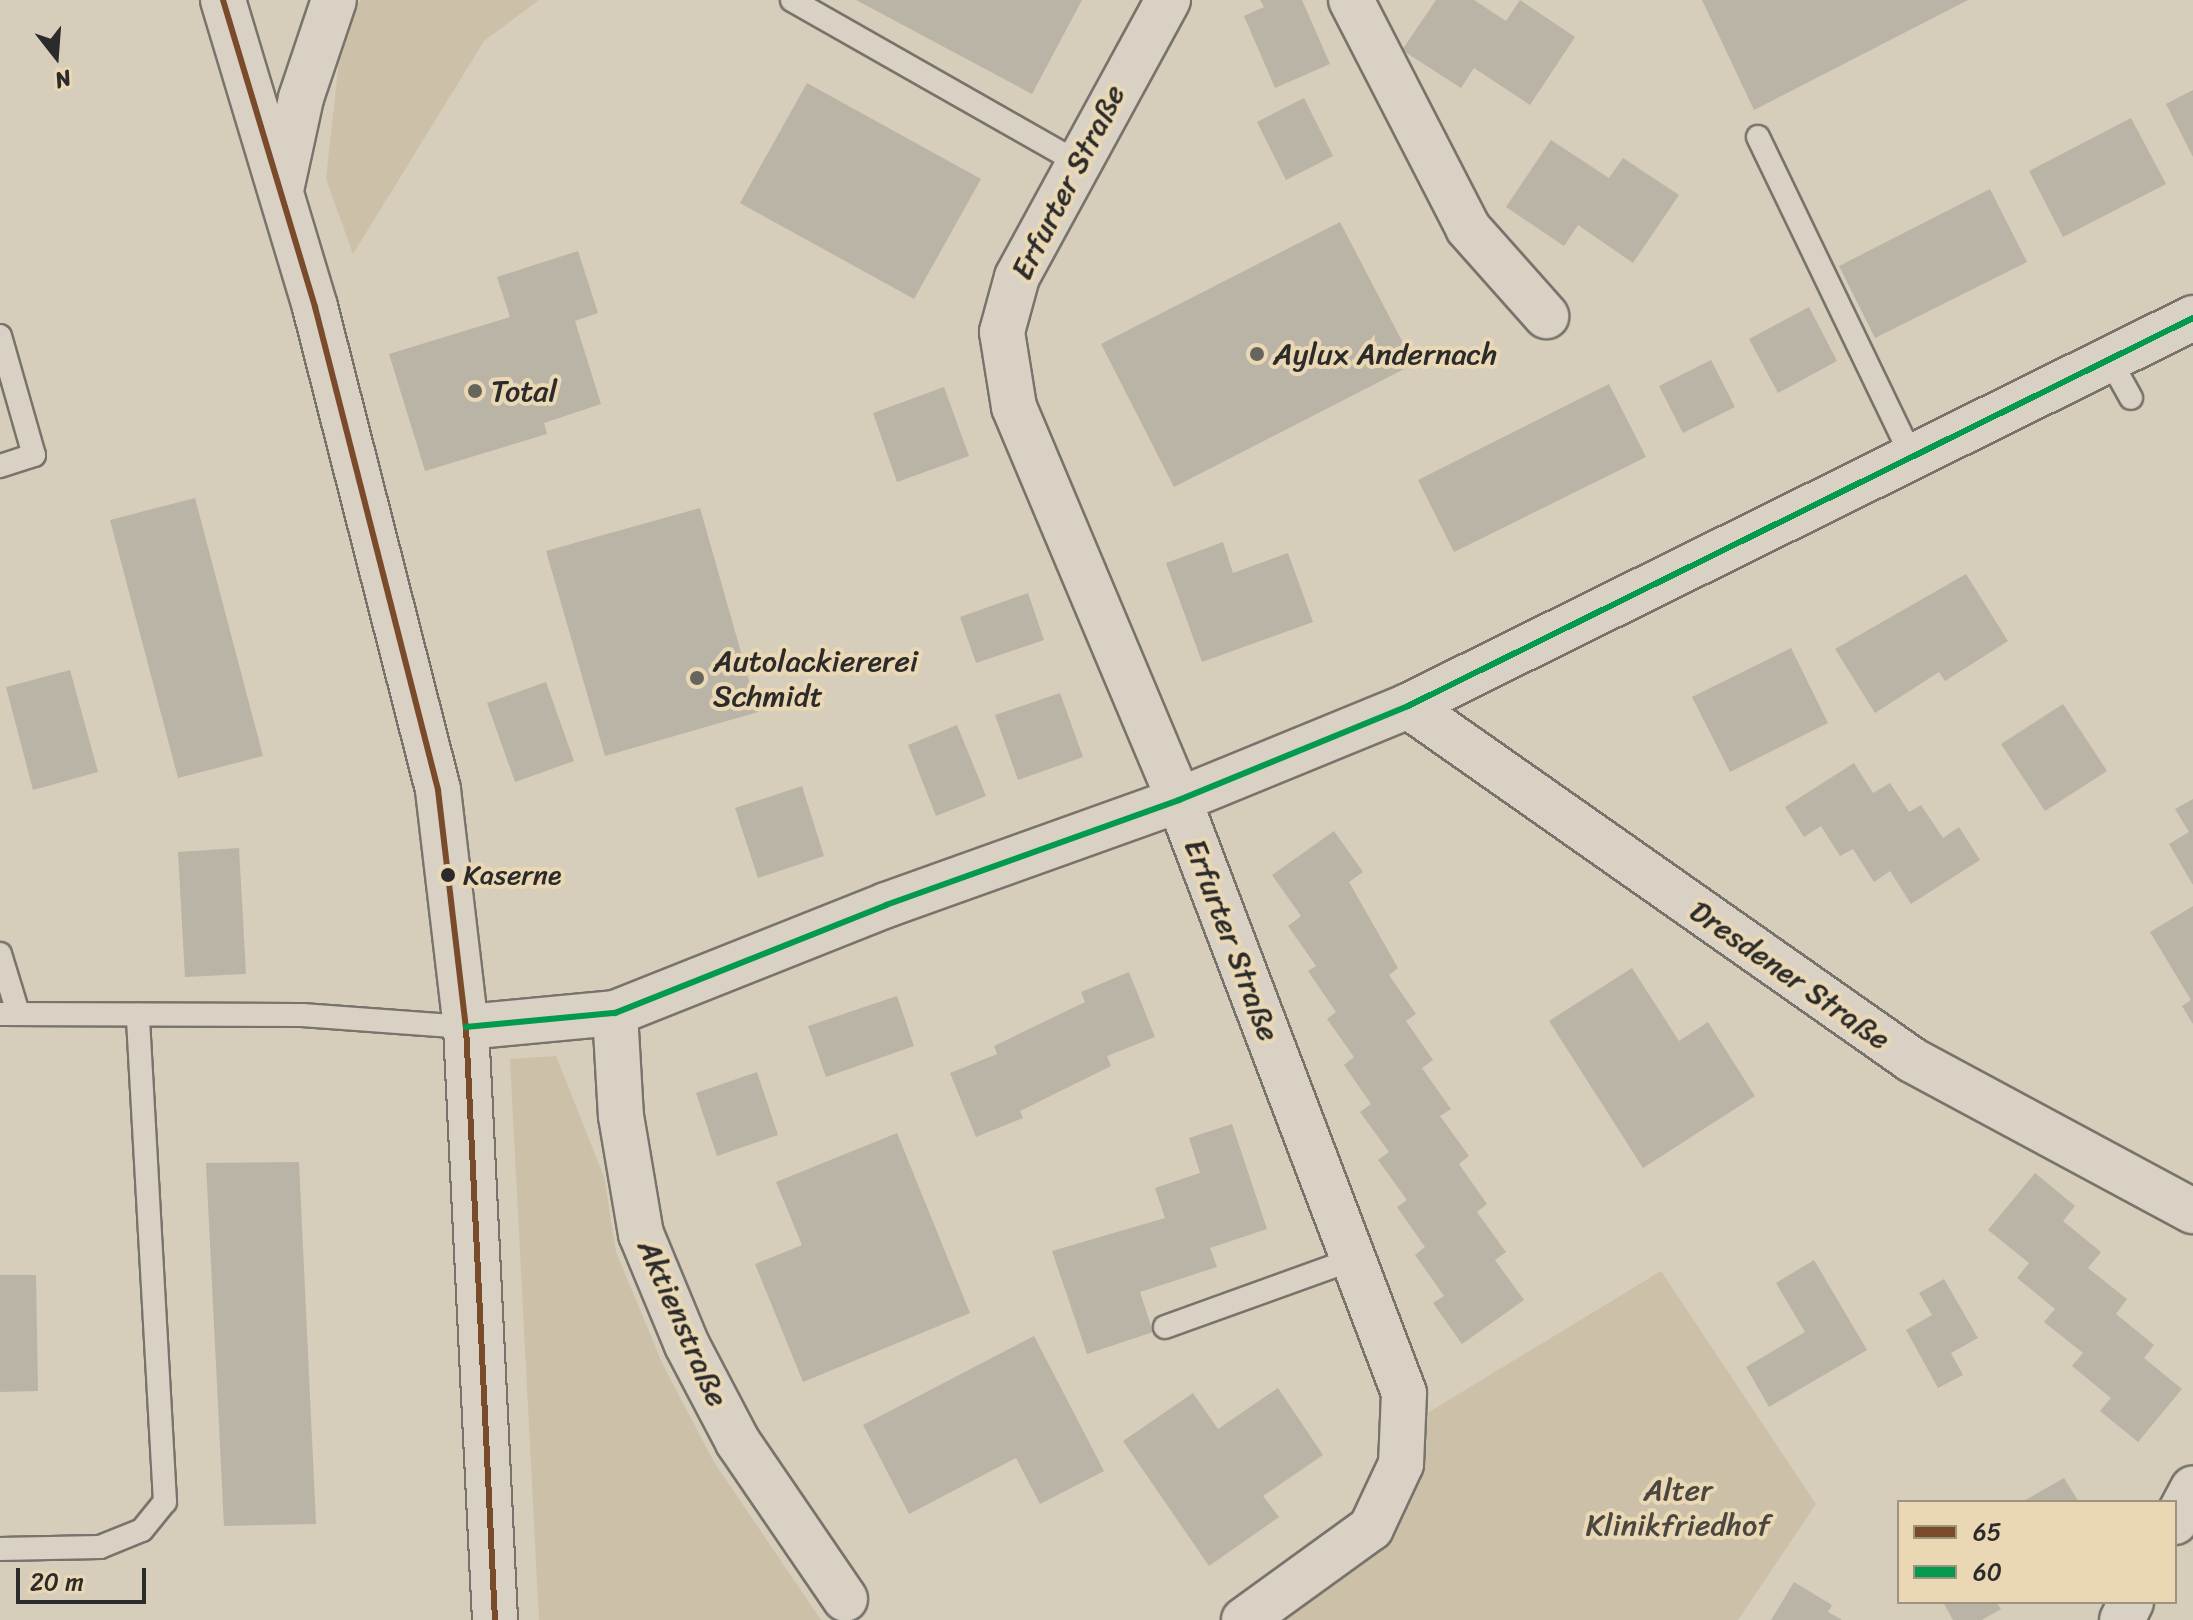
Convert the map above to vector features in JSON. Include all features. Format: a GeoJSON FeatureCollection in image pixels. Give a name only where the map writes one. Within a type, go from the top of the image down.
{"type":"FeatureCollection","features":[{"type":"Feature","properties":{"kind":"main road"},"geometry":{"type":"LineString","coordinates":[[223,0],[281,190],[438,790],[466,1027],[495,1620]]}},
{"type":"Feature","properties":{"kind":"main road"},"geometry":{"type":"LineString","coordinates":[[281,190],[301,98],[334,0]]}},
{"type":"Feature","properties":{"kind":"main road","name":"Erfurter Straße"},"geometry":{"type":"LineString","coordinates":[[1168,0],[1017,277],[1002,332],[1014,407],[1179,800],[1404,1393],[1401,1464],[1371,1528],[1244,1620]]}},
{"type":"Feature","properties":{"kind":"main road"},"geometry":{"type":"LineString","coordinates":[[1351,0],[1468,228],[1546,316]]}},
{"type":"Feature","properties":{"kind":"main road"},"geometry":{"type":"LineString","coordinates":[[466,1027],[615,1013],[886,905],[1179,800],[1408,706],[1910,453],[2121,380],[2193,318]]}},
{"type":"Feature","properties":{"kind":"main road","name":"Dresdener Straße"},"geometry":{"type":"LineString","coordinates":[[1408,706],[1912,1060],[2193,1211]]}},
{"type":"Feature","properties":{"kind":"main road","name":"Aktienstraße"},"geometry":{"type":"LineString","coordinates":[[615,1013],[621,1116],[641,1234],[687,1345],[738,1442],[845,1599]]}},
{"type":"Feature","properties":{"kind":"main road"},"geometry":{"type":"LineString","coordinates":[[2177,1518],[2193,1488]]}},
{"type":"Feature","properties":{"kind":"lane"},"geometry":{"type":"LineString","coordinates":[[792,0],[1077,162]]}},
{"type":"Feature","properties":{"kind":"lane"},"geometry":{"type":"LineString","coordinates":[[1758,137],[1910,453]]}},
{"type":"Feature","properties":{"kind":"lane"},"geometry":{"type":"LineString","coordinates":[[0,336],[34,455],[0,466]]}},
{"type":"Feature","properties":{"kind":"lane"},"geometry":{"type":"LineString","coordinates":[[0,954],[9,1014],[302,1015],[466,1027]]}},
{"type":"Feature","properties":{"kind":"lane"},"geometry":{"type":"LineString","coordinates":[[0,1549],[100,1547],[142,1530],[165,1502],[138,1015]]}},
{"type":"Feature","properties":{"kind":"lane"},"geometry":{"type":"LineString","coordinates":[[1165,1327],[1354,1259]]}},
{"type":"Feature","properties":{"kind":"green space"},"geometry":{"type":"Polygon","coordinates":[[[360,0],[539,0],[484,41],[353,254],[326,179],[341,42],[360,0]]]}},
{"type":"Feature","properties":{"kind":"green space"},"geometry":{"type":"Polygon","coordinates":[[[556,1056],[604,1177],[616,1252],[663,1365],[714,1462],[821,1620],[539,1620],[510,1059],[556,1056]]]}},
{"type":"Feature","properties":{"kind":"green space","name":"Alter Klinikfriedhof"},"geometry":{"type":"Polygon","coordinates":[[[1661,1271],[1816,1504],[1738,1620],[1270,1620],[1384,1538],[1416,1420],[1661,1271]]]}},
{"type":"Feature","properties":{"kind":"building"},"geometry":{"type":"Polygon","coordinates":[[[856,0],[1082,0],[1032,94],[856,0]]]}},
{"type":"Feature","properties":{"kind":"building"},"geometry":{"type":"Polygon","coordinates":[[[1260,0],[1302,0],[1330,64],[1275,88],[1244,16],[1264,7],[1260,0]]]}},
{"type":"Feature","properties":{"kind":"building"},"geometry":{"type":"Polygon","coordinates":[[[1436,0],[1474,0],[1506,21],[1520,0],[1575,37],[1530,105],[1474,68],[1461,88],[1402,50],[1436,0]]]}},
{"type":"Feature","properties":{"kind":"building"},"geometry":{"type":"Polygon","coordinates":[[[1702,0],[1968,0],[1754,110],[1702,0]]]}},
{"type":"Feature","properties":{"kind":"building"},"geometry":{"type":"Polygon","coordinates":[[[807,83],[981,179],[914,299],[740,203],[807,83]]]}},
{"type":"Feature","properties":{"kind":"building"},"geometry":{"type":"Polygon","coordinates":[[[2193,90],[2193,157],[2166,104],[2193,90]]]}},
{"type":"Feature","properties":{"kind":"building"},"geometry":{"type":"Polygon","coordinates":[[[1304,98],[1333,156],[1286,180],[1257,122],[1304,98]]]}},
{"type":"Feature","properties":{"kind":"building"},"geometry":{"type":"Polygon","coordinates":[[[2131,118],[2166,184],[2063,237],[2029,171],[2131,118]]]}},
{"type":"Feature","properties":{"kind":"building"},"geometry":{"type":"Polygon","coordinates":[[[1551,140],[1609,178],[1623,158],[1679,195],[1633,263],[1578,225],[1564,246],[1506,207],[1551,140]]]}},
{"type":"Feature","properties":{"kind":"building"},"geometry":{"type":"Polygon","coordinates":[[[1990,189],[2027,262],[1875,338],[1839,266],[1990,189]]]}},
{"type":"Feature","properties":{"kind":"building","name":"Aylux Andernach"},"geometry":{"type":"Polygon","coordinates":[[[1340,222],[1414,364],[1174,487],[1101,344],[1340,222]]]}},
{"type":"Feature","properties":{"kind":"building"},"geometry":{"type":"Polygon","coordinates":[[[578,251],[598,313],[575,321],[601,404],[544,423],[547,434],[425,471],[389,354],[510,317],[497,277],[578,251]]]}},
{"type":"Feature","properties":{"kind":"building"},"geometry":{"type":"Polygon","coordinates":[[[1809,307],[1837,361],[1778,393],[1749,339],[1809,307]]]}},
{"type":"Feature","properties":{"kind":"building"},"geometry":{"type":"Polygon","coordinates":[[[1711,360],[1735,407],[1683,433],[1659,386],[1711,360]]]}},
{"type":"Feature","properties":{"kind":"building"},"geometry":{"type":"Polygon","coordinates":[[[1609,384],[1646,457],[1454,552],[1418,480],[1609,384]]]}},
{"type":"Feature","properties":{"kind":"building"},"geometry":{"type":"Polygon","coordinates":[[[944,387],[969,456],[897,482],[873,413],[944,387]]]}},
{"type":"Feature","properties":{"kind":"building"},"geometry":{"type":"Polygon","coordinates":[[[195,498],[263,756],[178,778],[110,520],[195,498]]]}},
{"type":"Feature","properties":{"kind":"building"},"geometry":{"type":"Polygon","coordinates":[[[700,508],[758,712],[605,756],[546,551],[700,508]]]}},
{"type":"Feature","properties":{"kind":"building"},"geometry":{"type":"Polygon","coordinates":[[[1223,542],[1233,573],[1288,553],[1313,622],[1202,662],[1166,563],[1223,542]]]}},
{"type":"Feature","properties":{"kind":"building"},"geometry":{"type":"Polygon","coordinates":[[[1966,574],[2008,641],[1945,681],[1939,672],[1875,713],[1835,649],[1966,574]]]}},
{"type":"Feature","properties":{"kind":"building"},"geometry":{"type":"Polygon","coordinates":[[[1028,593],[1044,640],[976,663],[960,617],[1028,593]]]}},
{"type":"Feature","properties":{"kind":"building"},"geometry":{"type":"Polygon","coordinates":[[[1791,648],[1828,723],[1730,772],[1692,697],[1791,648]]]}},
{"type":"Feature","properties":{"kind":"building"},"geometry":{"type":"Polygon","coordinates":[[[70,670],[98,772],[33,790],[6,687],[70,670]]]}},
{"type":"Feature","properties":{"kind":"building"},"geometry":{"type":"Polygon","coordinates":[[[546,682],[574,761],[515,782],[487,703],[546,682]]]}},
{"type":"Feature","properties":{"kind":"building"},"geometry":{"type":"Polygon","coordinates":[[[1060,693],[1083,757],[1018,780],[995,715],[1060,693]]]}},
{"type":"Feature","properties":{"kind":"building"},"geometry":{"type":"Polygon","coordinates":[[[2063,704],[2107,771],[2045,811],[2001,744],[2063,704]]]}},
{"type":"Feature","properties":{"kind":"building"},"geometry":{"type":"Polygon","coordinates":[[[957,725],[986,796],[936,816],[908,745],[957,725]]]}},
{"type":"Feature","properties":{"kind":"building"},"geometry":{"type":"Polygon","coordinates":[[[1854,763],[1873,793],[1890,783],[1909,812],[1921,805],[1943,838],[1959,827],[1980,860],[1911,904],[1890,871],[1874,882],[1853,849],[1840,856],[1821,826],[1804,837],[1785,807],[1854,763]]]}},
{"type":"Feature","properties":{"kind":"building"},"geometry":{"type":"Polygon","coordinates":[[[802,786],[824,856],[758,878],[735,808],[802,786]]]}},
{"type":"Feature","properties":{"kind":"building"},"geometry":{"type":"Polygon","coordinates":[[[2193,799],[2193,885],[2169,844],[2189,832],[2175,809],[2193,799]]]}},
{"type":"Feature","properties":{"kind":"building"},"geometry":{"type":"Polygon","coordinates":[[[1334,831],[1363,872],[1349,882],[1398,968],[1389,975],[1416,1014],[1406,1021],[1433,1060],[1422,1068],[1451,1109],[1440,1116],[1469,1156],[1459,1164],[1487,1204],[1477,1212],[1506,1252],[1495,1260],[1524,1300],[1462,1344],[1433,1303],[1444,1296],[1415,1255],[1425,1247],[1397,1207],[1407,1200],[1378,1160],[1389,1152],[1360,1112],[1371,1104],[1344,1065],[1354,1057],[1327,1019],[1336,1012],[1308,971],[1316,966],[1288,926],[1301,916],[1272,875],[1334,831]]]}},
{"type":"Feature","properties":{"kind":"building"},"geometry":{"type":"Polygon","coordinates":[[[239,848],[246,974],[185,977],[178,852],[239,848]]]}},
{"type":"Feature","properties":{"kind":"building"},"geometry":{"type":"Polygon","coordinates":[[[2193,906],[2193,1024],[2182,1006],[2191,1000],[2150,932],[2193,906]]]}},
{"type":"Feature","properties":{"kind":"building"},"geometry":{"type":"Polygon","coordinates":[[[1632,968],[1679,1041],[1708,1022],[1755,1096],[1643,1168],[1549,1021],[1632,968]]]}},
{"type":"Feature","properties":{"kind":"building"},"geometry":{"type":"Polygon","coordinates":[[[1129,972],[1155,1037],[1107,1056],[1111,1066],[1020,1111],[1023,1118],[976,1137],[950,1073],[997,1054],[994,1046],[1085,1002],[1081,992],[1129,972]]]}},
{"type":"Feature","properties":{"kind":"building"},"geometry":{"type":"Polygon","coordinates":[[[897,996],[914,1046],[826,1077],[808,1026],[897,996]]]}},
{"type":"Feature","properties":{"kind":"building"},"geometry":{"type":"Polygon","coordinates":[[[757,1072],[778,1135],[717,1156],[696,1093],[757,1072]]]}},
{"type":"Feature","properties":{"kind":"building"},"geometry":{"type":"Polygon","coordinates":[[[1232,1124],[1267,1229],[1210,1248],[1217,1267],[1140,1292],[1153,1332],[1087,1354],[1052,1251],[1165,1218],[1155,1188],[1200,1173],[1189,1138],[1232,1124]]]}},
{"type":"Feature","properties":{"kind":"building"},"geometry":{"type":"Polygon","coordinates":[[[897,1133],[970,1313],[803,1382],[755,1264],[802,1245],[776,1182],[897,1133]]]}},
{"type":"Feature","properties":{"kind":"building"},"geometry":{"type":"Polygon","coordinates":[[[299,1162],[316,1524],[224,1526],[206,1163],[299,1162]]]}},
{"type":"Feature","properties":{"kind":"building"},"geometry":{"type":"Polygon","coordinates":[[[2035,1173],[2075,1206],[2063,1221],[2101,1252],[2088,1268],[2127,1299],[2116,1314],[2154,1345],[2144,1358],[2182,1389],[2138,1442],[2100,1411],[2111,1398],[2072,1366],[2083,1353],[2044,1322],[2055,1309],[2017,1278],[2029,1263],[1988,1230],[2035,1173]]]}},
{"type":"Feature","properties":{"kind":"building"},"geometry":{"type":"Polygon","coordinates":[[[1814,1260],[1867,1350],[1769,1407],[1746,1367],[1805,1332],[1776,1283],[1814,1260]]]}},
{"type":"Feature","properties":{"kind":"building"},"geometry":{"type":"Polygon","coordinates":[[[0,1275],[36,1275],[38,1391],[0,1392],[0,1275]]]}},
{"type":"Feature","properties":{"kind":"building"},"geometry":{"type":"Polygon","coordinates":[[[1944,1279],[1978,1338],[1951,1353],[1963,1375],[1938,1388],[1906,1330],[1932,1315],[1919,1293],[1944,1279]]]}},
{"type":"Feature","properties":{"kind":"building"},"geometry":{"type":"Polygon","coordinates":[[[1034,1336],[1104,1471],[1040,1504],[1016,1458],[909,1514],[863,1425],[1034,1336]]]}},
{"type":"Feature","properties":{"kind":"building"},"geometry":{"type":"Polygon","coordinates":[[[1278,1388],[1323,1455],[1263,1496],[1279,1517],[1209,1566],[1123,1441],[1193,1393],[1218,1429],[1278,1388]]]}},
{"type":"Feature","properties":{"kind":"building"},"geometry":{"type":"Polygon","coordinates":[[[2064,1478],[2078,1500],[2026,1500],[2064,1478]]]}},
{"type":"Feature","properties":{"kind":"building"},"geometry":{"type":"Polygon","coordinates":[[[1794,1582],[1832,1605],[1828,1612],[1842,1620],[1771,1620],[1794,1582]]]}},
{"type":"Feature","properties":{"kind":"building"},"geometry":{"type":"Polygon","coordinates":[[[1944,1604],[1997,1604],[2001,1609],[1982,1620],[1953,1620],[1944,1604]]]}},
{"type":"Feature","properties":{"kind":"transit line","name":"65"},"geometry":{"type":"LineString","coordinates":[[223,0],[315,307],[438,790],[466,1027],[495,1620]]}},
{"type":"Feature","properties":{"kind":"transit line","name":"60"},"geometry":{"type":"LineString","coordinates":[[466,1027],[615,1013],[886,905],[1179,800],[1408,706],[2193,318]]}},
{"type":"Feature","properties":{"kind":"place","name":"Aylux Andernach"},"geometry":{"type":"Point","coordinates":[1257,354]}},
{"type":"Feature","properties":{"kind":"place","name":"Total"},"geometry":{"type":"Point","coordinates":[475,391]}},
{"type":"Feature","properties":{"kind":"place","name":"Autolackiererei Schmidt"},"geometry":{"type":"Point","coordinates":[697,678]}},
{"type":"Feature","properties":{"kind":"place","name":"Kaserne"},"geometry":{"type":"Point","coordinates":[448,875]}}]}
